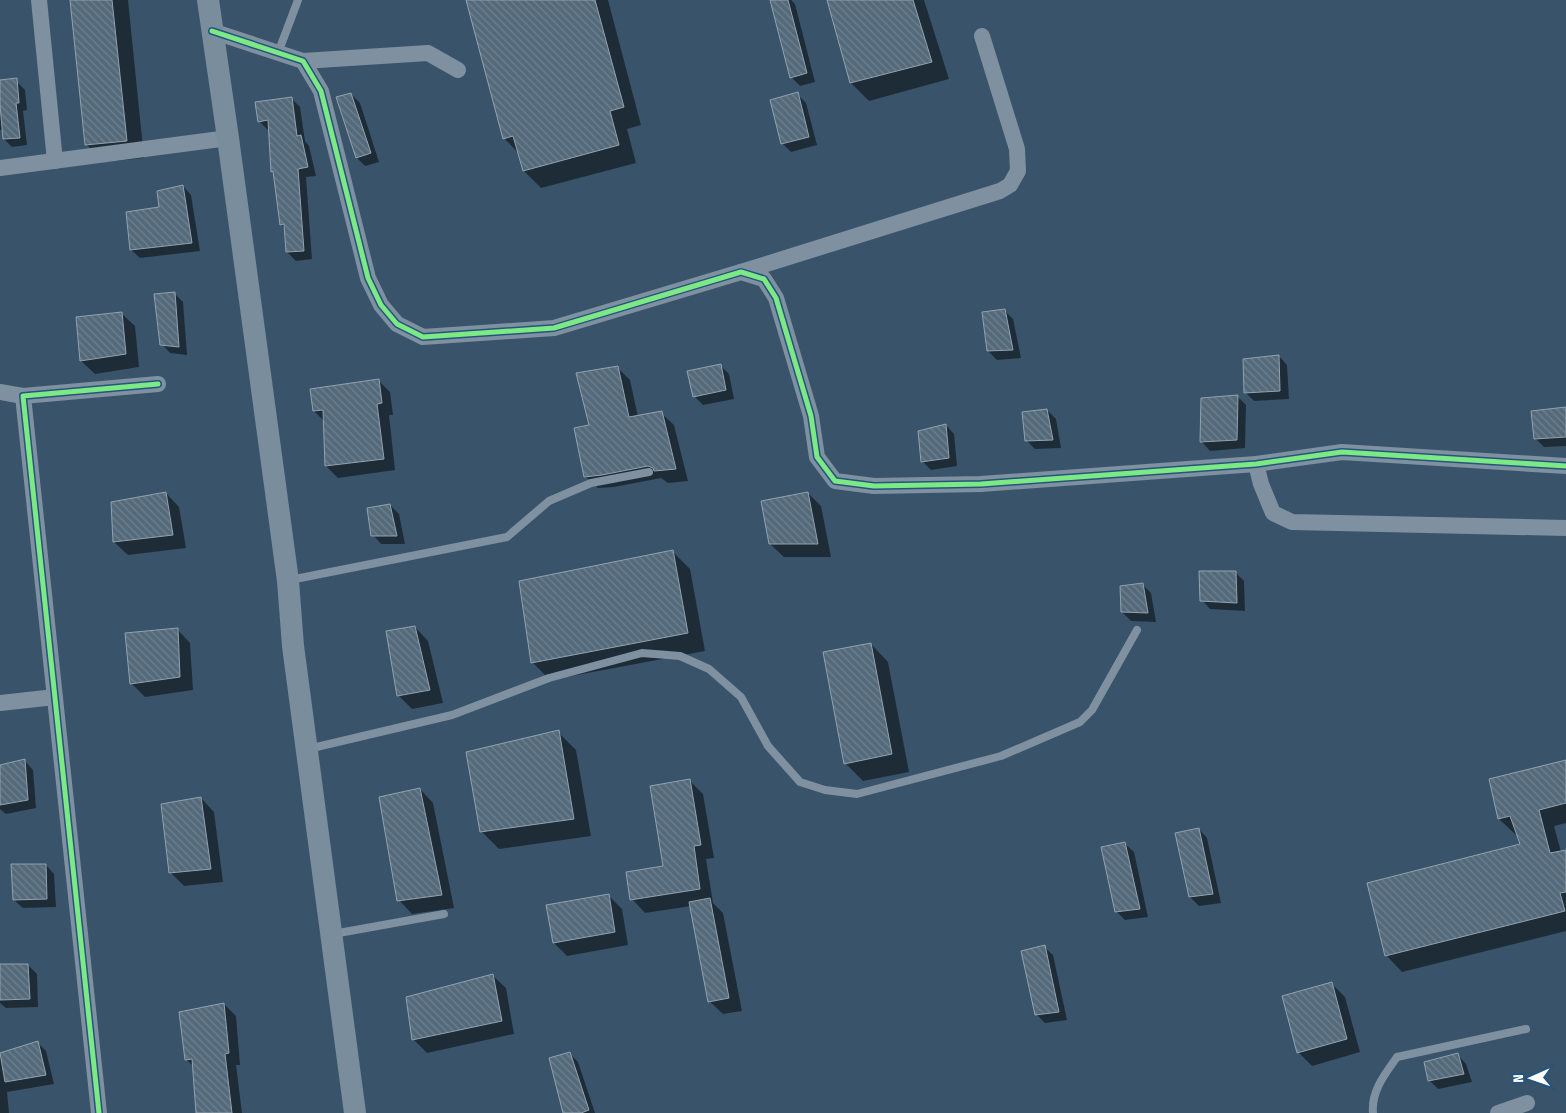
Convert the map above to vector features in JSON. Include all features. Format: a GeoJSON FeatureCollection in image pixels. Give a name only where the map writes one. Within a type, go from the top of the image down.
{"type":"FeatureCollection","features":[{"type":"Feature","properties":{"kind":"main road"},"geometry":{"type":"LineString","coordinates":[[208,0],[288,581],[293,646],[306,750],[355,1113]]}},
{"type":"Feature","properties":{"kind":"street"},"geometry":{"type":"LineString","coordinates":[[39,0],[55,161]]}},
{"type":"Feature","properties":{"kind":"street"},"geometry":{"type":"LineString","coordinates":[[212,31],[303,61],[428,53],[458,70]]}},
{"type":"Feature","properties":{"kind":"street"},"geometry":{"type":"LineString","coordinates":[[303,61],[321,92],[368,278],[381,305],[397,324],[423,337],[554,328],[1000,191],[1010,185],[1018,171],[1017,149],[982,36]]}},
{"type":"Feature","properties":{"kind":"street"},"geometry":{"type":"LineString","coordinates":[[0,168],[228,138]]}},
{"type":"Feature","properties":{"kind":"street"},"geometry":{"type":"LineString","coordinates":[[741,272],[764,279],[776,298],[811,416],[817,457],[835,481],[874,486],[981,484],[1256,464],[1342,452],[1566,466]]}},
{"type":"Feature","properties":{"kind":"street"},"geometry":{"type":"LineString","coordinates":[[0,392],[23,396],[158,384]]}},
{"type":"Feature","properties":{"kind":"street"},"geometry":{"type":"LineString","coordinates":[[23,396],[99,1113]]}},
{"type":"Feature","properties":{"kind":"street"},"geometry":{"type":"LineString","coordinates":[[1256,464],[1261,484],[1273,513],[1292,522],[1566,528]]}},
{"type":"Feature","properties":{"kind":"street"},"geometry":{"type":"LineString","coordinates":[[0,703],[55,697]]}},
{"type":"Feature","properties":{"kind":"street"},"geometry":{"type":"LineString","coordinates":[[1498,1113],[1527,1103]]}},
{"type":"Feature","properties":{"kind":"lane"},"geometry":{"type":"LineString","coordinates":[[278,52],[298,0]]}},
{"type":"Feature","properties":{"kind":"lane"},"geometry":{"type":"LineString","coordinates":[[288,581],[506,537],[549,501],[591,483],[649,472]]}},
{"type":"Feature","properties":{"kind":"lane"},"geometry":{"type":"LineString","coordinates":[[306,750],[452,715],[549,678],[642,653],[680,656],[709,669],[741,697],[768,746],[800,782],[825,790],[857,794],[1001,756],[1080,722],[1092,710],[1137,630]]}},
{"type":"Feature","properties":{"kind":"lane"},"geometry":{"type":"LineString","coordinates":[[331,934],[444,914]]}},
{"type":"Feature","properties":{"kind":"lane"},"geometry":{"type":"LineString","coordinates":[[1373,1113],[1378,1084],[1398,1057],[1526,1029]]}},
{"type":"Feature","properties":{"kind":"building"},"geometry":{"type":"Polygon","coordinates":[[[70,0],[112,0],[127,141],[85,145],[70,0]]]}},
{"type":"Feature","properties":{"kind":"building"},"geometry":{"type":"Polygon","coordinates":[[[466,0],[595,0],[624,107],[610,111],[619,145],[523,171],[513,136],[503,139],[466,0]]]}},
{"type":"Feature","properties":{"kind":"building"},"geometry":{"type":"Polygon","coordinates":[[[770,0],[788,0],[807,73],[790,78],[770,0]]]}},
{"type":"Feature","properties":{"kind":"building"},"geometry":{"type":"Polygon","coordinates":[[[827,0],[913,0],[932,62],[850,83],[827,0]]]}},
{"type":"Feature","properties":{"kind":"building"},"geometry":{"type":"Polygon","coordinates":[[[17,78],[19,103],[16,103],[20,138],[3,139],[0,80],[17,78]]]}},
{"type":"Feature","properties":{"kind":"building"},"geometry":{"type":"Polygon","coordinates":[[[798,92],[809,137],[781,144],[770,100],[798,92]]]}},
{"type":"Feature","properties":{"kind":"building"},"geometry":{"type":"Polygon","coordinates":[[[351,93],[371,153],[356,158],[336,97],[351,93]]]}},
{"type":"Feature","properties":{"kind":"building"},"geometry":{"type":"Polygon","coordinates":[[[292,97],[297,136],[301,135],[308,167],[298,169],[304,251],[286,252],[284,224],[280,225],[273,171],[271,172],[268,120],[258,122],[255,102],[292,97]]]}},
{"type":"Feature","properties":{"kind":"building"},"geometry":{"type":"Polygon","coordinates":[[[183,185],[192,243],[130,250],[126,212],[159,207],[157,191],[183,185]]]}},
{"type":"Feature","properties":{"kind":"building"},"geometry":{"type":"Polygon","coordinates":[[[175,292],[179,347],[160,345],[154,294],[175,292]]]}},
{"type":"Feature","properties":{"kind":"building"},"geometry":{"type":"Polygon","coordinates":[[[1005,309],[1013,350],[987,351],[982,312],[1005,309]]]}},
{"type":"Feature","properties":{"kind":"building"},"geometry":{"type":"Polygon","coordinates":[[[122,312],[126,354],[80,361],[76,317],[122,312]]]}},
{"type":"Feature","properties":{"kind":"building"},"geometry":{"type":"Polygon","coordinates":[[[1279,355],[1280,391],[1244,393],[1243,359],[1279,355]]]}},
{"type":"Feature","properties":{"kind":"building"},"geometry":{"type":"Polygon","coordinates":[[[721,364],[726,390],[693,397],[687,371],[721,364]]]}},
{"type":"Feature","properties":{"kind":"building"},"geometry":{"type":"Polygon","coordinates":[[[618,366],[629,417],[662,411],[676,469],[654,471],[653,468],[648,466],[584,477],[574,428],[589,425],[576,373],[618,366]]]}},
{"type":"Feature","properties":{"kind":"building"},"geometry":{"type":"Polygon","coordinates":[[[379,379],[382,403],[377,404],[384,459],[325,466],[323,410],[313,411],[310,389],[379,379]]]}},
{"type":"Feature","properties":{"kind":"building"},"geometry":{"type":"Polygon","coordinates":[[[1238,395],[1237,440],[1200,442],[1201,398],[1238,395]]]}},
{"type":"Feature","properties":{"kind":"building"},"geometry":{"type":"Polygon","coordinates":[[[1566,407],[1566,437],[1534,439],[1531,411],[1566,407]]]}},
{"type":"Feature","properties":{"kind":"building"},"geometry":{"type":"Polygon","coordinates":[[[1047,409],[1053,440],[1025,441],[1022,412],[1047,409]]]}},
{"type":"Feature","properties":{"kind":"building"},"geometry":{"type":"Polygon","coordinates":[[[946,424],[949,458],[921,462],[918,431],[946,424]]]}},
{"type":"Feature","properties":{"kind":"building"},"geometry":{"type":"Polygon","coordinates":[[[166,492],[173,535],[113,542],[111,502],[166,492]]]}},
{"type":"Feature","properties":{"kind":"building"},"geometry":{"type":"Polygon","coordinates":[[[808,492],[818,544],[769,544],[761,501],[808,492]]]}},
{"type":"Feature","properties":{"kind":"building"},"geometry":{"type":"Polygon","coordinates":[[[390,504],[397,536],[371,536],[367,508],[390,504]]]}},
{"type":"Feature","properties":{"kind":"building"},"geometry":{"type":"Polygon","coordinates":[[[673,550],[688,633],[531,663],[519,581],[673,550]]]}},
{"type":"Feature","properties":{"kind":"building"},"geometry":{"type":"Polygon","coordinates":[[[1199,571],[1236,571],[1237,603],[1200,601],[1199,571]]]}},
{"type":"Feature","properties":{"kind":"building"},"geometry":{"type":"Polygon","coordinates":[[[1143,583],[1148,613],[1121,612],[1120,586],[1143,583]]]}},
{"type":"Feature","properties":{"kind":"building"},"geometry":{"type":"Polygon","coordinates":[[[415,626],[430,690],[397,696],[386,631],[415,626]]]}},
{"type":"Feature","properties":{"kind":"building"},"geometry":{"type":"Polygon","coordinates":[[[178,628],[180,677],[130,684],[125,633],[178,628]]]}},
{"type":"Feature","properties":{"kind":"building"},"geometry":{"type":"Polygon","coordinates":[[[871,643],[892,754],[844,764],[823,652],[871,643]]]}},
{"type":"Feature","properties":{"kind":"building"},"geometry":{"type":"Polygon","coordinates":[[[559,730],[574,819],[480,832],[466,752],[559,730]]]}},
{"type":"Feature","properties":{"kind":"building"},"geometry":{"type":"Polygon","coordinates":[[[25,759],[28,800],[0,805],[0,765],[25,759]]]}},
{"type":"Feature","properties":{"kind":"building"},"geometry":{"type":"Polygon","coordinates":[[[1566,760],[1566,803],[1539,810],[1550,853],[1566,850],[1566,892],[1560,893],[1565,911],[1385,956],[1367,883],[1520,844],[1510,816],[1498,819],[1489,779],[1566,760]]]}},
{"type":"Feature","properties":{"kind":"building"},"geometry":{"type":"Polygon","coordinates":[[[690,779],[701,845],[694,846],[700,889],[630,900],[626,872],[663,866],[650,786],[690,779]]]}},
{"type":"Feature","properties":{"kind":"building"},"geometry":{"type":"Polygon","coordinates":[[[420,788],[442,895],[397,901],[379,797],[420,788]]]}},
{"type":"Feature","properties":{"kind":"building"},"geometry":{"type":"Polygon","coordinates":[[[201,797],[211,869],[169,873],[161,804],[201,797]]]}},
{"type":"Feature","properties":{"kind":"building"},"geometry":{"type":"Polygon","coordinates":[[[1199,828],[1213,894],[1189,897],[1175,833],[1199,828]]]}},
{"type":"Feature","properties":{"kind":"building"},"geometry":{"type":"Polygon","coordinates":[[[1125,842],[1140,909],[1115,912],[1101,847],[1125,842]]]}},
{"type":"Feature","properties":{"kind":"building"},"geometry":{"type":"Polygon","coordinates":[[[11,864],[46,864],[47,899],[13,900],[11,864]]]}},
{"type":"Feature","properties":{"kind":"building"},"geometry":{"type":"Polygon","coordinates":[[[609,894],[615,932],[553,943],[546,905],[609,894]]]}},
{"type":"Feature","properties":{"kind":"building"},"geometry":{"type":"Polygon","coordinates":[[[710,898],[729,998],[708,1002],[689,902],[710,898]]]}},
{"type":"Feature","properties":{"kind":"building"},"geometry":{"type":"Polygon","coordinates":[[[1045,945],[1059,1012],[1035,1015],[1021,951],[1045,945]]]}},
{"type":"Feature","properties":{"kind":"building"},"geometry":{"type":"Polygon","coordinates":[[[0,964],[28,964],[30,999],[0,1000],[0,964]]]}},
{"type":"Feature","properties":{"kind":"building"},"geometry":{"type":"Polygon","coordinates":[[[493,974],[502,1021],[412,1040],[406,997],[493,974]]]}},
{"type":"Feature","properties":{"kind":"building"},"geometry":{"type":"Polygon","coordinates":[[[1332,982],[1347,1039],[1297,1053],[1282,996],[1332,982]]]}},
{"type":"Feature","properties":{"kind":"building"},"geometry":{"type":"Polygon","coordinates":[[[224,1003],[229,1053],[225,1054],[232,1113],[196,1113],[192,1059],[185,1060],[179,1012],[224,1003]]]}},
{"type":"Feature","properties":{"kind":"building"},"geometry":{"type":"Polygon","coordinates":[[[38,1041],[46,1075],[5,1082],[0,1053],[38,1041]]]}},
{"type":"Feature","properties":{"kind":"building"},"geometry":{"type":"Polygon","coordinates":[[[570,1052],[589,1110],[581,1113],[563,1113],[549,1058],[570,1052]]]}},
{"type":"Feature","properties":{"kind":"building"},"geometry":{"type":"Polygon","coordinates":[[[1458,1053],[1464,1074],[1428,1081],[1424,1062],[1458,1053]]]}},
{"type":"Feature","properties":{"kind":"cycle path"},"geometry":{"type":"LineString","coordinates":[[212,31],[303,61],[321,91],[368,278],[381,305],[397,324],[423,337],[554,328],[741,272],[764,279],[776,298],[811,416],[817,457],[835,481],[874,486],[981,484],[1256,464],[1342,452],[1566,466]]}},
{"type":"Feature","properties":{"kind":"cycle path"},"geometry":{"type":"LineString","coordinates":[[99,1113],[23,396],[158,384]]}}]}
